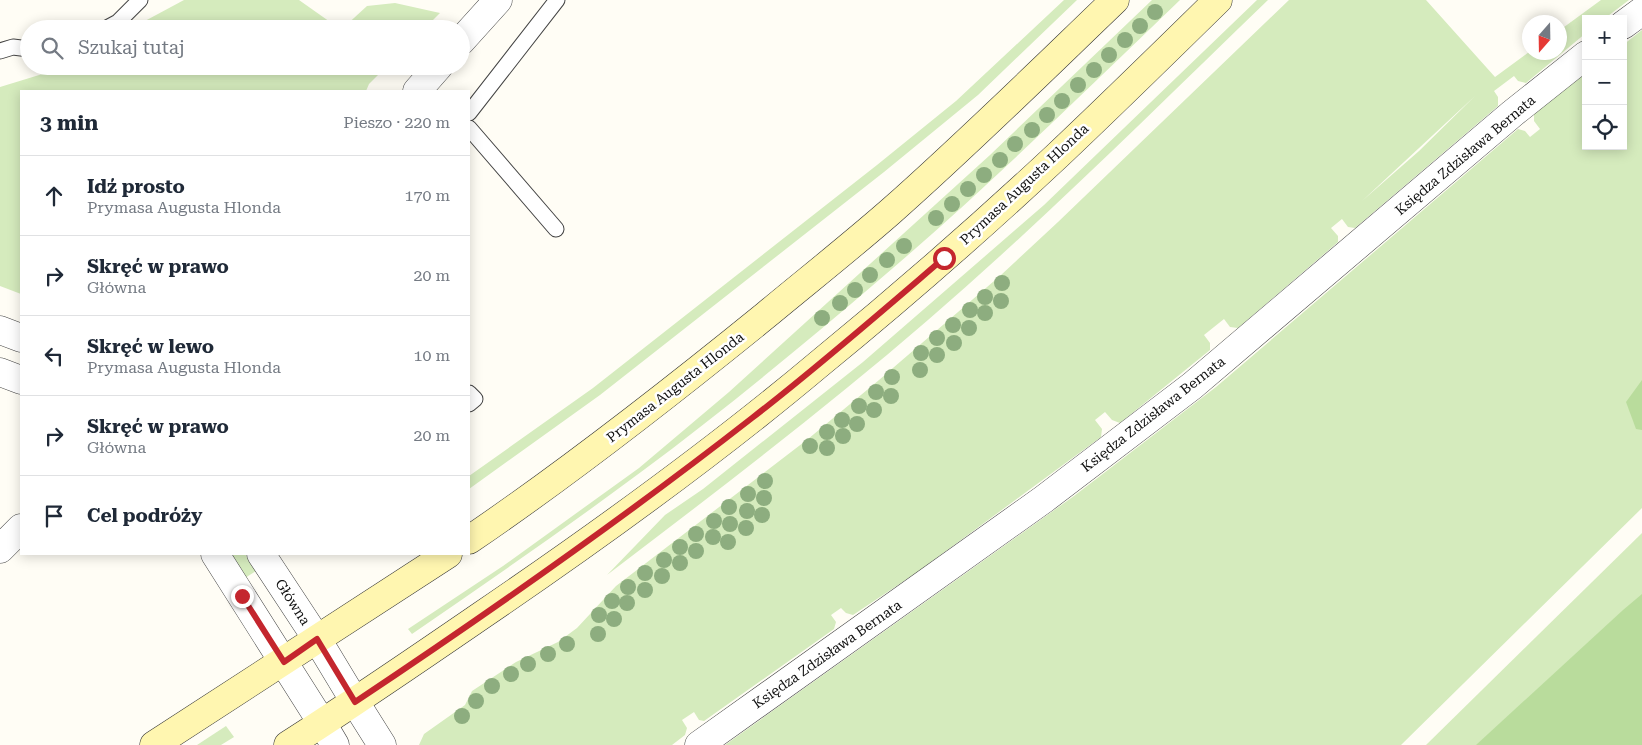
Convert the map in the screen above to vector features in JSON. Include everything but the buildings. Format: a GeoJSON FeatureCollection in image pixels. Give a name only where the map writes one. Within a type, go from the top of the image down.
{"type":"FeatureCollection","features":[{"type":"Feature","properties":{"kind":"main road","name":"Prymasa Augusta Hlonda"},"geometry":{"type":"LineString","coordinates":[[470,539],[601,445],[687,380],[889,213],[966,143],[1115,0]]}},
{"type":"Feature","properties":{"kind":"main road","name":"Prymasa Augusta Hlonda"},"geometry":{"type":"LineString","coordinates":[[288,745],[328,734],[355,702],[612,524],[753,418],[819,365],[944,258],[1057,156],[1218,0]]}},
{"type":"Feature","properties":{"kind":"main road"},"geometry":{"type":"LineString","coordinates":[[154,745],[446,555]]}},
{"type":"Feature","properties":{"kind":"street"},"geometry":{"type":"LineString","coordinates":[[470,31],[498,0]]}},
{"type":"Feature","properties":{"kind":"street"},"geometry":{"type":"LineString","coordinates":[[1627,22],[1642,11]]}},
{"type":"Feature","properties":{"kind":"street","name":"Księdza Zdzisława Bernata"},"geometry":{"type":"LineString","coordinates":[[699,745],[1044,499],[1192,386],[1513,113],[1582,57]]}},
{"type":"Feature","properties":{"kind":"street"},"geometry":{"type":"LineString","coordinates":[[0,330],[20,338]]}},
{"type":"Feature","properties":{"kind":"street"},"geometry":{"type":"LineString","coordinates":[[0,372],[20,380]]}},
{"type":"Feature","properties":{"kind":"street"},"geometry":{"type":"LineString","coordinates":[[0,549],[20,529]]}},
{"type":"Feature","properties":{"kind":"street"},"geometry":{"type":"LineString","coordinates":[[216,555],[328,734]]}},
{"type":"Feature","properties":{"kind":"street","name":"Główna"},"geometry":{"type":"LineString","coordinates":[[262,555],[317,639],[382,745]]}},
{"type":"Feature","properties":{"kind":"lane"},"geometry":{"type":"LineString","coordinates":[[120,20],[140,0]]}},
{"type":"Feature","properties":{"kind":"lane"},"geometry":{"type":"LineString","coordinates":[[470,112],[557,0]]}},
{"type":"Feature","properties":{"kind":"lane"},"geometry":{"type":"LineString","coordinates":[[0,51],[13,46],[20,47]]}},
{"type":"Feature","properties":{"kind":"lane"},"geometry":{"type":"LineString","coordinates":[[470,129],[556,229]]}},
{"type":"Feature","properties":{"kind":"lane"},"geometry":{"type":"LineString","coordinates":[[470,394],[475,399],[470,403]]}},
{"type":"Feature","properties":{"kind":"green space"},"geometry":{"type":"Polygon","coordinates":[[[184,0],[299,0],[327,20],[147,20],[184,0]]]}},
{"type":"Feature","properties":{"kind":"green space"},"geometry":{"type":"Polygon","coordinates":[[[1064,0],[1077,0],[978,95],[884,172],[600,395],[470,488],[470,475],[593,388],[956,101],[1064,0]]]}},
{"type":"Feature","properties":{"kind":"green space"},"geometry":{"type":"Polygon","coordinates":[[[1152,0],[1180,0],[994,177],[879,280],[762,378],[672,449],[556,534],[412,634],[408,629],[503,566],[639,468],[729,392],[990,155],[1152,0]]]}},
{"type":"Feature","properties":{"kind":"green space"},"geometry":{"type":"Polygon","coordinates":[[[1257,0],[1268,0],[1015,242],[928,320],[810,418],[607,575],[665,515],[703,489],[863,362],[1044,205],[1257,0]]]}},
{"type":"Feature","properties":{"kind":"green space"},"geometry":{"type":"Polygon","coordinates":[[[1289,0],[1426,0],[1495,77],[1522,57],[1522,60],[1554,60],[1526,83],[1518,81],[1514,76],[1494,91],[1498,97],[1498,106],[1355,228],[1348,227],[1342,219],[1331,228],[1338,236],[1338,242],[1238,328],[1230,327],[1224,319],[1204,335],[1210,343],[1210,350],[1120,423],[1112,420],[1105,412],[1095,420],[1102,429],[1101,437],[916,573],[853,615],[846,613],[841,608],[831,615],[836,622],[834,629],[704,721],[699,720],[694,712],[682,720],[687,728],[685,735],[672,745],[419,745],[424,734],[465,705],[472,691],[516,662],[558,642],[577,628],[616,586],[808,439],[1001,275],[1289,0]],[[1475,96],[1362,201],[1419,151],[1475,96]]]}},
{"type":"Feature","properties":{"kind":"green space"},"geometry":{"type":"Polygon","coordinates":[[[1601,0],[1629,0],[1609,15],[1582,15],[1582,36],[1567,49],[1567,25],[1601,0]]]}},
{"type":"Feature","properties":{"kind":"green space"},"geometry":{"type":"Polygon","coordinates":[[[395,3],[440,13],[433,20],[352,20],[367,6],[395,3]]]}},
{"type":"Feature","properties":{"kind":"green space"},"geometry":{"type":"Polygon","coordinates":[[[1642,30],[1642,508],[1401,745],[725,745],[1074,496],[1216,387],[1518,129],[1525,131],[1530,137],[1540,129],[1534,121],[1534,114],[1582,76],[1582,150],[1627,150],[1627,42],[1642,30]]]}},
{"type":"Feature","properties":{"kind":"green space"},"geometry":{"type":"Polygon","coordinates":[[[39,75],[378,75],[369,84],[366,90],[20,90],[20,294],[0,286],[0,87],[39,75]]]}},
{"type":"Feature","properties":{"kind":"green space"},"geometry":{"type":"Polygon","coordinates":[[[1642,380],[1642,430],[1636,429],[1626,402],[1642,380]]]}},
{"type":"Feature","properties":{"kind":"green space"},"geometry":{"type":"Polygon","coordinates":[[[1642,533],[1642,745],[1426,745],[1642,533]]]}},
{"type":"Feature","properties":{"kind":"green space"},"geometry":{"type":"Polygon","coordinates":[[[231,555],[246,555],[256,571],[245,578],[231,555]]]}},
{"type":"Feature","properties":{"kind":"green space"},"geometry":{"type":"Polygon","coordinates":[[[1642,594],[1642,745],[1476,745],[1623,610],[1642,594]]]}},
{"type":"Feature","properties":{"kind":"green space"},"geometry":{"type":"Polygon","coordinates":[[[226,726],[234,737],[221,745],[197,745],[226,726]]]}},
{"type":"Feature","properties":{"kind":"route"},"geometry":{"type":"LineString","coordinates":[[242,596],[284,662],[317,639],[355,702],[520,590],[612,524],[753,418],[819,365],[944,258]]}}]}
